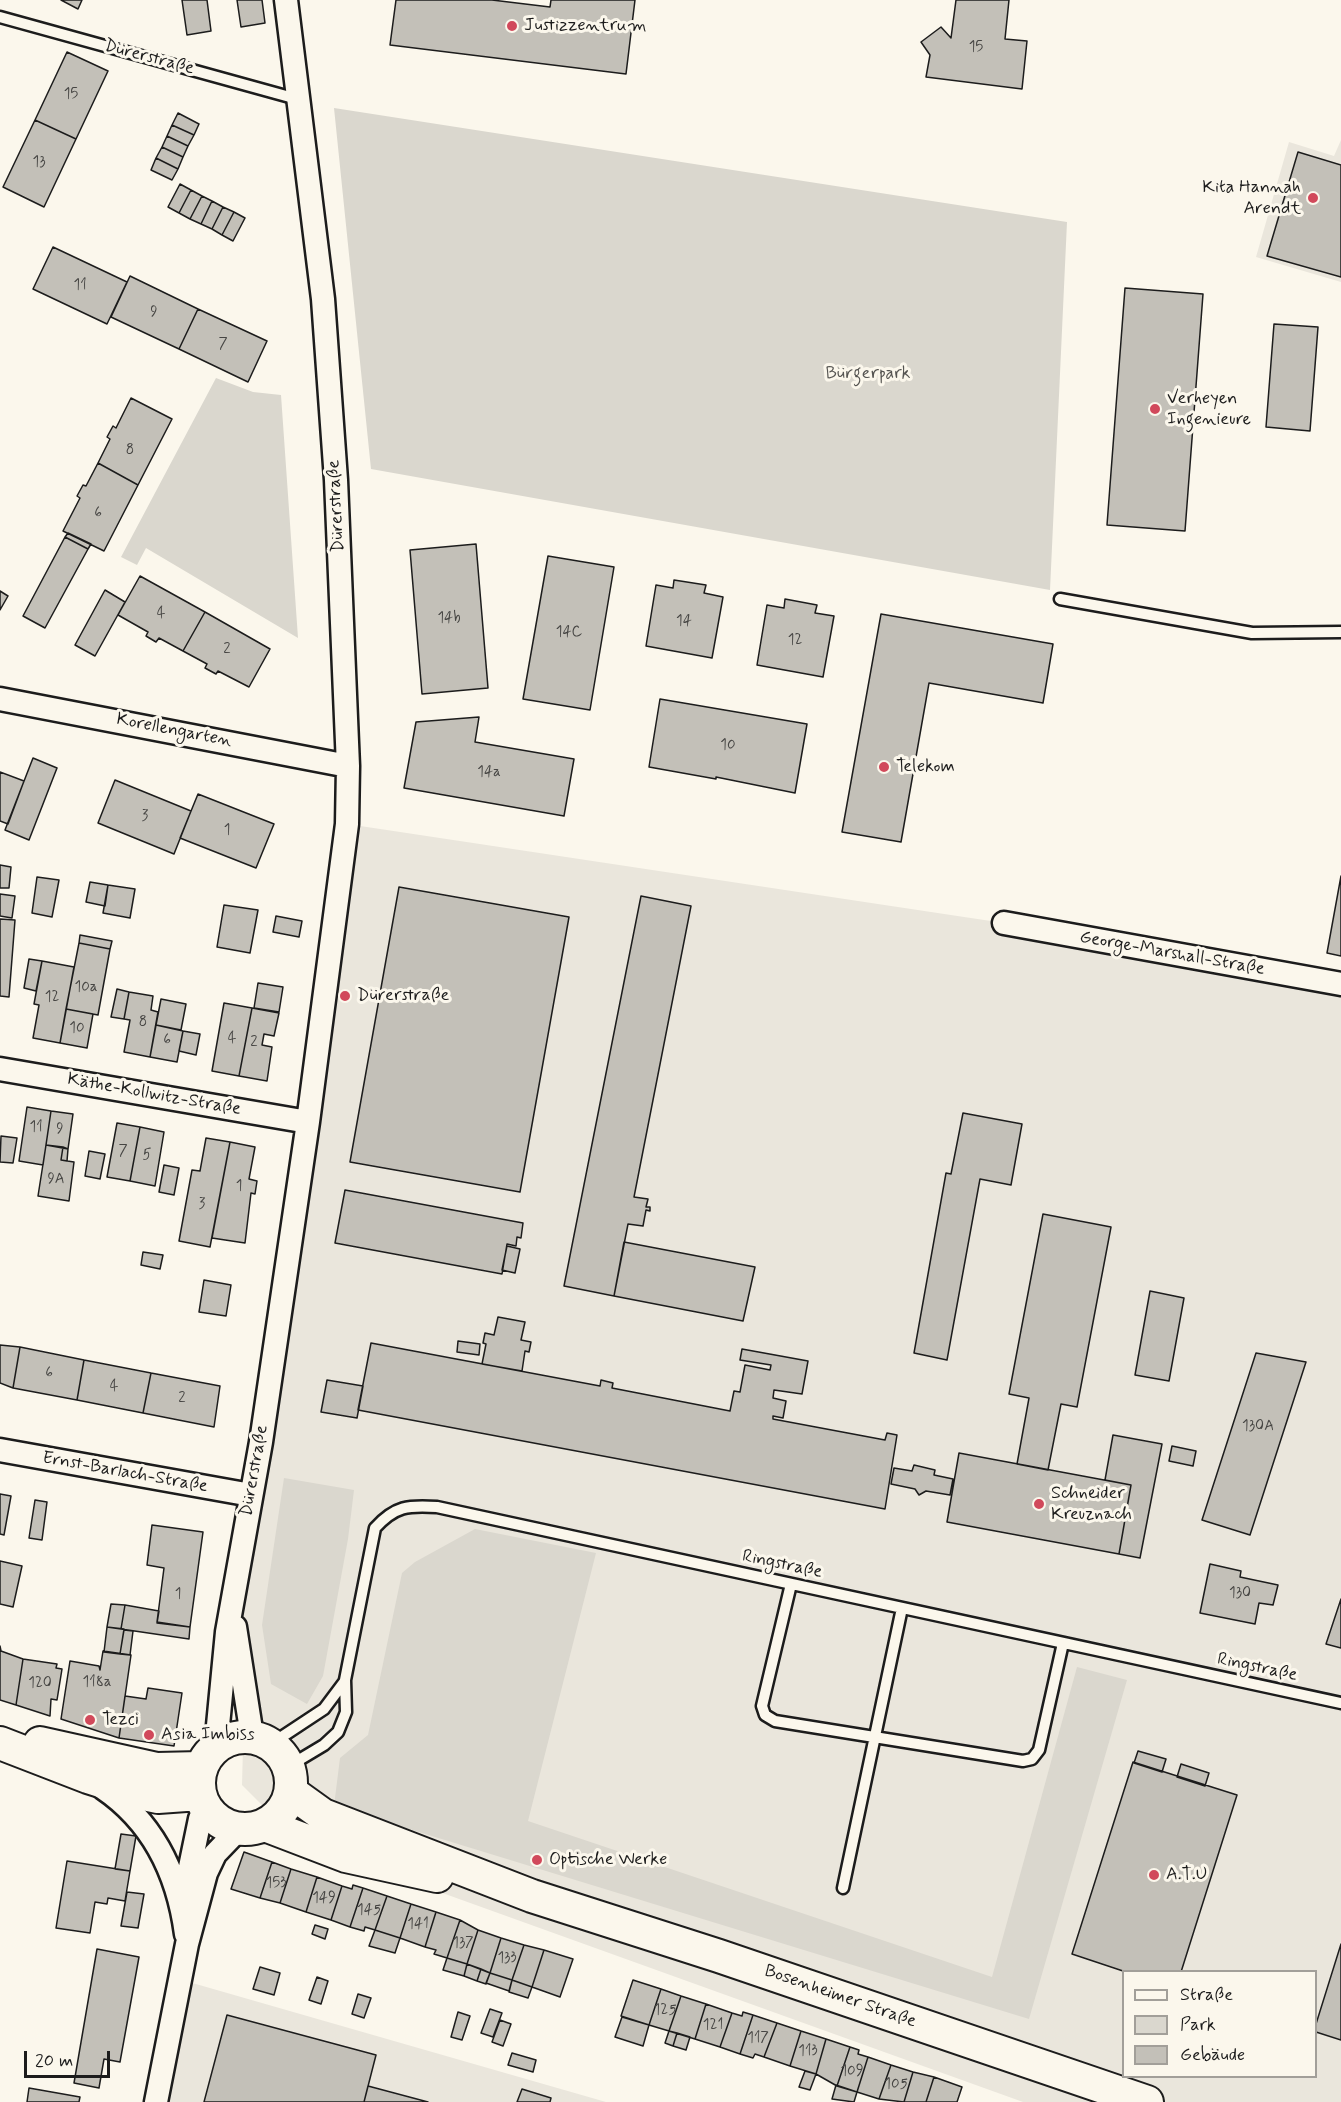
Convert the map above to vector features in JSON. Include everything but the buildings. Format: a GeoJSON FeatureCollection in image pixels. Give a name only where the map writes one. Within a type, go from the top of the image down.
{"type":"FeatureCollection","features":[{"type":"Feature","properties":{"kind":"street","name":"Dürerstraße"},"geometry":{"type":"LineString","coordinates":[[182,1904],[200,1819],[235,1590],[261,1442],[337,913],[346,825],[348,766],[336,480],[323,300],[286,0]]}},
{"type":"Feature","properties":{"kind":"street","name":"Korellengarten"},"geometry":{"type":"LineString","coordinates":[[0,699],[348,766]]}},
{"type":"Feature","properties":{"kind":"street","name":"George-Marshall-Straße"},"geometry":{"type":"LineString","coordinates":[[1004,923],[1341,984]]}},
{"type":"Feature","properties":{"kind":"street","name":"Käthe-Kollwitz-Straße"},"geometry":{"type":"LineString","coordinates":[[0,1069],[308,1122]]}},
{"type":"Feature","properties":{"kind":"street","name":"Ernst-Barlach-Straße"},"geometry":{"type":"LineString","coordinates":[[0,1450],[251,1495]]}},
{"type":"Feature","properties":{"kind":"street","name":"Dürerstraße"},"geometry":{"type":"LineString","coordinates":[[235,1590],[236,1634],[261,1740]]}},
{"type":"Feature","properties":{"kind":"street"},"geometry":{"type":"LineString","coordinates":[[0,1734],[206,1779]]}},
{"type":"Feature","properties":{"kind":"street"},"geometry":{"type":"LineString","coordinates":[[0,1743],[88,1778],[158,1797],[206,1779],[239,1737],[261,1740],[286,1761],[291,1782],[286,1806],[277,1817],[252,1827],[221,1846],[206,1873],[187,1944],[156,2102]]}},
{"type":"Feature","properties":{"kind":"street"},"geometry":{"type":"LineString","coordinates":[[88,1778],[123,1802],[141,1821],[168,1862],[182,1904],[187,1944]]}},
{"type":"Feature","properties":{"kind":"street"},"geometry":{"type":"LineString","coordinates":[[206,1779],[225,1825],[252,1827]]}},
{"type":"Feature","properties":{"kind":"street","name":"Bosenheimer Straße"},"geometry":{"type":"LineString","coordinates":[[291,1782],[323,1815],[532,1896],[740,1963],[1147,2102]]}},
{"type":"Feature","properties":{"kind":"street","name":"Bosenheimer Straße"},"geometry":{"type":"LineString","coordinates":[[252,1827],[346,1856],[532,1896]]}},
{"type":"Feature","properties":{"kind":"lane","name":"Dürerstraße"},"geometry":{"type":"LineString","coordinates":[[0,17],[297,99]]}},
{"type":"Feature","properties":{"kind":"lane"},"geometry":{"type":"LineString","coordinates":[[1060,599],[1252,633],[1341,632]]}},
{"type":"Feature","properties":{"kind":"lane","name":"Ringstraße"},"geometry":{"type":"LineString","coordinates":[[291,1782],[299,1760],[324,1745],[338,1732],[346,1712],[345,1680],[375,1528],[389,1512],[412,1505],[437,1507],[1341,1703]]}},
{"type":"Feature","properties":{"kind":"lane"},"geometry":{"type":"LineString","coordinates":[[791,1584],[762,1706],[765,1715],[775,1721],[874,1739],[1023,1761],[1032,1758],[1038,1750],[1063,1643]]}},
{"type":"Feature","properties":{"kind":"lane"},"geometry":{"type":"LineString","coordinates":[[843,1888],[902,1608]]}},
{"type":"Feature","properties":{"kind":"lane","name":"Ringstraße"},"geometry":{"type":"LineString","coordinates":[[261,1740],[324,1709],[345,1680]]}},
{"type":"Feature","properties":{"kind":"shaded area","name":"Kita Hannah Arendt"},"geometry":{"type":"Polygon","coordinates":[[[1341,140],[1341,282],[1256,257],[1289,142],[1334,156],[1341,140]]]}},
{"type":"Feature","properties":{"kind":"shaded area"},"geometry":{"type":"Polygon","coordinates":[[[347,824],[1004,923],[1341,984],[1341,2102],[1023,2102],[298,1841],[242,1785],[246,1634],[237,1586],[347,824]]]}},
{"type":"Feature","properties":{"kind":"shaded area"},"geometry":{"type":"Polygon","coordinates":[[[182,1980],[606,2102],[156,2102],[182,1980]]]}},
{"type":"Feature","properties":{"kind":"green space","name":"Bürgerpark"},"geometry":{"type":"Polygon","coordinates":[[[334,108],[1067,222],[1050,590],[371,469],[334,108]]]}},
{"type":"Feature","properties":{"kind":"green space"},"geometry":{"type":"Polygon","coordinates":[[[216,378],[253,392],[281,395],[298,638],[146,548],[137,565],[121,557],[216,378]]]}},
{"type":"Feature","properties":{"kind":"green space"},"geometry":{"type":"Polygon","coordinates":[[[284,1478],[354,1490],[348,1539],[323,1676],[307,1704],[271,1684],[262,1625],[284,1478]]]}},
{"type":"Feature","properties":{"kind":"green space"},"geometry":{"type":"Polygon","coordinates":[[[475,1529],[596,1553],[528,1821],[992,1977],[1077,1667],[1127,1680],[1029,2019],[334,1806],[340,1758],[368,1735],[402,1573],[415,1562],[475,1529]]]}},
{"type":"Feature","properties":{"kind":"place","name":"Justizzentrum"},"geometry":{"type":"Point","coordinates":[512,26]}},
{"type":"Feature","properties":{"kind":"place","name":"Kita Hannah Arendt"},"geometry":{"type":"Point","coordinates":[1313,198]}},
{"type":"Feature","properties":{"kind":"place","name":"Verheyen Ingenieure"},"geometry":{"type":"Point","coordinates":[1155,409]}},
{"type":"Feature","properties":{"kind":"place","name":"Telekom"},"geometry":{"type":"Point","coordinates":[884,767]}},
{"type":"Feature","properties":{"kind":"place","name":"Dürerstraße"},"geometry":{"type":"Point","coordinates":[345,996]}},
{"type":"Feature","properties":{"kind":"place","name":"Schneider Kreuznach"},"geometry":{"type":"Point","coordinates":[1039,1504]}},
{"type":"Feature","properties":{"kind":"place","name":"Tezci"},"geometry":{"type":"Point","coordinates":[90,1720]}},
{"type":"Feature","properties":{"kind":"place","name":"Asia Imbiss"},"geometry":{"type":"Point","coordinates":[149,1735]}},
{"type":"Feature","properties":{"kind":"place","name":"Optische Werke"},"geometry":{"type":"Point","coordinates":[537,1860]}},
{"type":"Feature","properties":{"kind":"place","name":"A.T.U"},"geometry":{"type":"Point","coordinates":[1154,1875]}}]}
